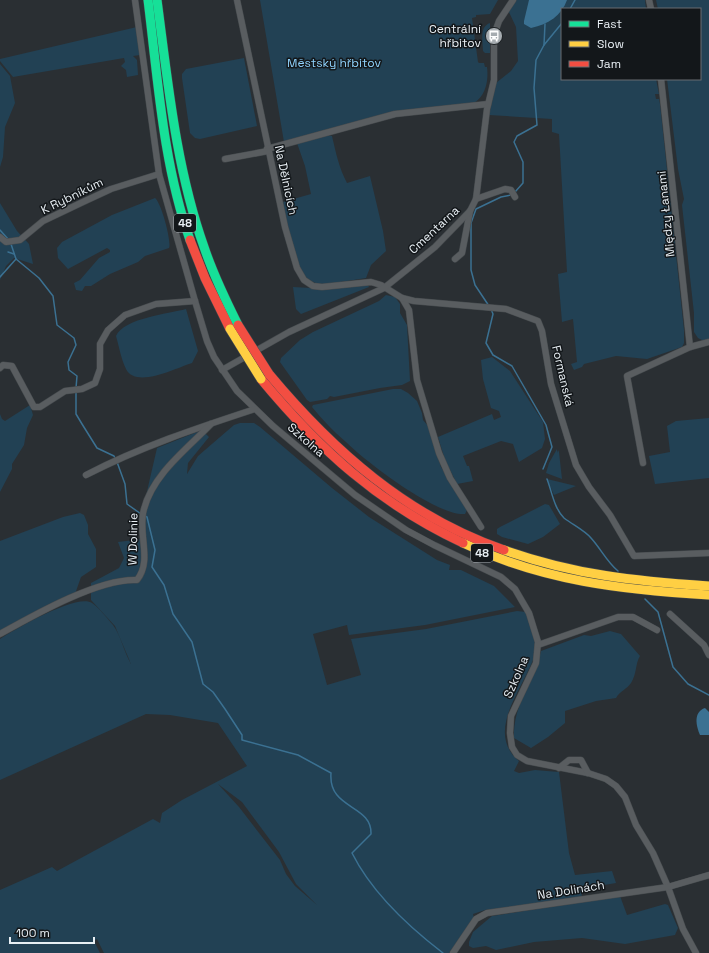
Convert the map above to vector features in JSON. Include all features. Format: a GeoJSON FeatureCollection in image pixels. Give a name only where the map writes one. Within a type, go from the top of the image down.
{"type":"FeatureCollection","features":[{"type":"Feature","properties":{"kind":"highway","name":"48"},"geometry":{"type":"LineString","coordinates":[[148,0],[166,132],[179,201],[199,264],[234,327],[265,377],[310,436],[351,474],[404,512],[462,544],[506,562],[572,580],[643,590],[709,595]]}},
{"type":"Feature","properties":{"kind":"highway","name":"48"},"geometry":{"type":"LineString","coordinates":[[157,0],[177,146],[188,201],[209,264],[234,327]]}},
{"type":"Feature","properties":{"kind":"highway","name":"48"},"geometry":{"type":"LineString","coordinates":[[265,377],[349,460],[403,500],[458,531],[507,552],[574,571],[640,581],[709,586]]}},
{"type":"Feature","properties":{"kind":"street","name":"Szkolna"},"geometry":{"type":"LineString","coordinates":[[135,0],[159,174],[207,341],[222,370],[237,391],[255,409],[321,467],[382,514],[434,545],[507,581],[524,603],[538,645],[536,663],[512,716],[510,738],[515,751],[524,760],[588,773],[606,779],[616,786],[625,797],[636,825],[653,853],[668,887],[683,929],[696,953]]}},
{"type":"Feature","properties":{"kind":"street","name":"Na Dělnicích"},"geometry":{"type":"LineString","coordinates":[[237,0],[290,249],[304,280],[313,286],[319,287],[369,281],[384,288]]}},
{"type":"Feature","properties":{"kind":"street","name":"Cmentarna"},"geometry":{"type":"LineString","coordinates":[[222,370],[289,332],[384,288],[435,247],[470,211],[476,200],[488,104],[494,80],[495,30],[513,0]]}},
{"type":"Feature","properties":{"kind":"street","name":"Między Łanami"},"geometry":{"type":"LineString","coordinates":[[661,80],[690,347]]}},
{"type":"Feature","properties":{"kind":"street"},"geometry":{"type":"LineString","coordinates":[[225,159],[268,150],[395,114],[488,104]]}},
{"type":"Feature","properties":{"kind":"street","name":"K Rybníkům"},"geometry":{"type":"LineString","coordinates":[[0,237],[6,242],[20,240],[43,221],[60,212],[111,189],[159,174]]}},
{"type":"Feature","properties":{"kind":"street"},"geometry":{"type":"LineString","coordinates":[[476,200],[505,189],[511,190],[515,196]]}},
{"type":"Feature","properties":{"kind":"street"},"geometry":{"type":"LineString","coordinates":[[455,259],[462,253],[470,211]]}},
{"type":"Feature","properties":{"kind":"street"},"geometry":{"type":"LineString","coordinates":[[384,288],[402,298],[409,310],[417,380],[439,453],[450,478],[481,527]]}},
{"type":"Feature","properties":{"kind":"street","name":"Formanská"},"geometry":{"type":"LineString","coordinates":[[402,298],[414,301],[490,308],[519,313],[538,321],[542,331],[551,384],[576,465],[588,487],[610,515],[634,556],[709,553]]}},
{"type":"Feature","properties":{"kind":"street"},"geometry":{"type":"LineString","coordinates":[[0,368],[3,365],[12,366],[34,407],[40,407],[65,391],[82,389],[95,383],[100,369],[100,344],[108,330],[125,315],[156,304],[195,301]]}},
{"type":"Feature","properties":{"kind":"street"},"geometry":{"type":"LineString","coordinates":[[409,310],[414,301]]}},
{"type":"Feature","properties":{"kind":"street"},"geometry":{"type":"LineString","coordinates":[[643,463],[627,376],[690,347],[709,342]]}},
{"type":"Feature","properties":{"kind":"street"},"geometry":{"type":"LineString","coordinates":[[86,475],[116,460],[255,409]]}},
{"type":"Feature","properties":{"kind":"street","name":"W Dolinie"},"geometry":{"type":"LineString","coordinates":[[0,634],[41,612],[102,585],[126,580],[137,580],[143,573],[145,561],[142,520],[143,510],[154,485],[170,466],[211,424]]}},
{"type":"Feature","properties":{"kind":"street"},"geometry":{"type":"LineString","coordinates":[[670,614],[707,645],[709,655]]}},
{"type":"Feature","properties":{"kind":"street"},"geometry":{"type":"LineString","coordinates":[[538,645],[618,617],[633,617],[657,630]]}},
{"type":"Feature","properties":{"kind":"street"},"geometry":{"type":"LineString","coordinates":[[559,768],[569,760],[581,760],[588,773]]}},
{"type":"Feature","properties":{"kind":"street","name":"Na Dolinách"},"geometry":{"type":"LineString","coordinates":[[453,953],[476,919],[487,913],[668,887],[709,874]]}},
{"type":"Feature","properties":{"kind":"green space","name":"Městský hřbitov"},"geometry":{"type":"Polygon","coordinates":[[[260,0],[498,0],[490,14],[476,15],[476,17],[472,18],[478,62],[484,63],[485,67],[487,67],[485,90],[479,99],[469,105],[387,113],[284,142],[260,0]]]}},
{"type":"Feature","properties":{"kind":"green space"},"geometry":{"type":"Polygon","coordinates":[[[515,0],[645,0],[646,8],[561,8],[561,80],[656,80],[659,94],[655,94],[656,99],[659,99],[660,104],[684,330],[684,343],[682,347],[647,359],[616,356],[584,364],[582,367],[574,370],[571,364],[577,362],[573,319],[562,322],[558,274],[567,272],[559,134],[552,132],[552,119],[489,115],[496,83],[511,71],[518,61],[516,27],[508,10],[515,0]]]}},
{"type":"Feature","properties":{"kind":"green space"},"geometry":{"type":"Polygon","coordinates":[[[656,0],[709,0],[709,340],[704,341],[698,338],[694,332],[694,313],[682,205],[684,199],[678,169],[667,80],[701,80],[701,8],[658,8],[656,0]]]}},
{"type":"Feature","properties":{"kind":"green space"},"geometry":{"type":"Polygon","coordinates":[[[490,23],[490,53],[485,53],[483,51],[483,31],[484,28],[490,23]]]}},
{"type":"Feature","properties":{"kind":"green space"},"geometry":{"type":"Polygon","coordinates":[[[137,27],[140,55],[133,56],[137,60],[138,75],[127,77],[126,70],[121,66],[125,62],[124,58],[13,77],[0,61],[0,59],[137,27]]]}},
{"type":"Feature","properties":{"kind":"green space"},"geometry":{"type":"Polygon","coordinates":[[[244,58],[257,126],[200,139],[195,138],[190,133],[182,74],[186,69],[244,58]]]}},
{"type":"Feature","properties":{"kind":"green space"},"geometry":{"type":"Polygon","coordinates":[[[0,64],[10,76],[15,103],[5,127],[3,157],[0,167],[0,64]]]}},
{"type":"Feature","properties":{"kind":"green space"},"geometry":{"type":"Polygon","coordinates":[[[326,135],[332,136],[336,154],[347,183],[370,176],[383,231],[386,251],[371,265],[366,278],[322,285],[307,278],[299,267],[290,240],[283,202],[311,194],[305,166],[297,143],[326,135]]]}},
{"type":"Feature","properties":{"kind":"green space"},"geometry":{"type":"Polygon","coordinates":[[[155,198],[165,222],[170,244],[169,248],[145,256],[138,262],[110,274],[91,286],[85,286],[82,291],[76,290],[74,283],[80,280],[99,258],[110,252],[110,250],[107,248],[68,269],[58,258],[57,248],[62,242],[112,215],[155,198]]]}},
{"type":"Feature","properties":{"kind":"green space"},"geometry":{"type":"Polygon","coordinates":[[[0,203],[17,231],[29,244],[33,264],[14,258],[6,266],[0,280],[0,203]]]}},
{"type":"Feature","properties":{"kind":"green space"},"geometry":{"type":"Polygon","coordinates":[[[356,285],[368,285],[369,287],[301,314],[296,309],[293,287],[329,289],[356,285]]]}},
{"type":"Feature","properties":{"kind":"green space"},"geometry":{"type":"Polygon","coordinates":[[[386,295],[395,297],[400,304],[400,313],[407,325],[410,381],[402,385],[334,397],[330,396],[327,399],[310,402],[307,400],[280,362],[281,358],[300,340],[313,332],[379,301],[386,295]]]}},
{"type":"Feature","properties":{"kind":"green space"},"geometry":{"type":"Polygon","coordinates":[[[186,309],[198,351],[192,363],[147,377],[131,375],[124,365],[116,336],[121,330],[137,321],[186,309]]]}},
{"type":"Feature","properties":{"kind":"green space"},"geometry":{"type":"Polygon","coordinates":[[[492,357],[510,371],[543,422],[545,439],[542,448],[519,462],[513,444],[501,441],[463,456],[467,466],[469,466],[473,481],[457,484],[445,460],[438,437],[492,414],[494,420],[501,417],[499,411],[491,408],[483,379],[481,360],[492,357]]]}},
{"type":"Feature","properties":{"kind":"green space"},"geometry":{"type":"Polygon","coordinates":[[[393,389],[401,389],[417,401],[423,420],[428,426],[441,467],[467,510],[465,514],[453,513],[438,507],[403,487],[356,451],[328,425],[312,407],[313,405],[393,389]]]}},
{"type":"Feature","properties":{"kind":"green space"},"geometry":{"type":"Polygon","coordinates":[[[30,405],[33,415],[27,428],[24,445],[12,464],[12,469],[0,492],[0,414],[2,419],[5,421],[30,405]]]}},
{"type":"Feature","properties":{"kind":"green space"},"geometry":{"type":"Polygon","coordinates":[[[709,418],[709,478],[655,484],[649,456],[670,452],[667,426],[676,421],[709,418]]]}},
{"type":"Feature","properties":{"kind":"green space"},"geometry":{"type":"Polygon","coordinates":[[[240,423],[254,423],[369,517],[437,560],[450,565],[449,570],[461,570],[494,586],[515,607],[425,625],[349,635],[347,625],[313,634],[327,685],[361,675],[351,639],[426,629],[517,611],[526,612],[533,633],[536,649],[530,667],[510,708],[506,722],[505,736],[509,749],[519,761],[514,771],[519,773],[535,770],[559,772],[569,853],[575,875],[612,871],[616,883],[581,889],[582,898],[485,910],[473,914],[474,918],[449,953],[104,953],[97,939],[94,941],[100,953],[0,953],[0,890],[52,867],[57,871],[153,819],[160,823],[162,813],[182,800],[247,766],[218,723],[170,715],[146,714],[0,780],[0,639],[46,614],[73,603],[84,601],[92,603],[103,613],[91,600],[91,583],[119,568],[124,558],[118,542],[142,539],[145,500],[157,448],[202,430],[209,437],[188,463],[187,474],[198,456],[234,425],[240,423]],[[103,613],[118,634],[131,664],[115,626],[103,613]],[[218,784],[239,807],[280,860],[286,874],[295,886],[317,905],[296,884],[279,852],[242,802],[218,784]]]}},
{"type":"Feature","properties":{"kind":"green space"},"geometry":{"type":"Polygon","coordinates":[[[557,449],[557,453],[558,450],[559,452],[562,479],[546,473],[549,463],[557,449]]]}},
{"type":"Feature","properties":{"kind":"green space"},"geometry":{"type":"Polygon","coordinates":[[[547,479],[576,486],[554,495],[547,479]]]}},
{"type":"Feature","properties":{"kind":"green space"},"geometry":{"type":"Polygon","coordinates":[[[545,504],[549,505],[560,524],[543,537],[528,544],[502,537],[497,534],[497,529],[500,527],[545,504]]]}},
{"type":"Feature","properties":{"kind":"green space"},"geometry":{"type":"Polygon","coordinates":[[[80,513],[84,515],[88,525],[88,534],[96,549],[96,567],[81,577],[75,594],[0,631],[0,541],[63,517],[80,513]]]}},
{"type":"Feature","properties":{"kind":"green space"},"geometry":{"type":"Polygon","coordinates":[[[610,631],[621,634],[640,656],[633,680],[629,685],[616,698],[596,701],[565,711],[565,723],[548,737],[531,748],[514,738],[517,714],[520,704],[534,673],[541,651],[584,635],[591,636],[610,631]]]}},
{"type":"Feature","properties":{"kind":"green space"},"geometry":{"type":"Polygon","coordinates":[[[620,896],[627,915],[665,904],[668,905],[678,928],[675,935],[625,944],[582,938],[534,942],[496,950],[486,946],[473,948],[469,946],[473,932],[492,916],[620,896]]]}},
{"type":"Feature","properties":{"kind":"shaded area"},"geometry":{"type":"Polygon","coordinates":[[[529,0],[567,0],[558,15],[549,22],[531,28],[524,24],[529,0]]]}},
{"type":"Feature","properties":{"kind":"shaded area"},"geometry":{"type":"Polygon","coordinates":[[[705,708],[709,712],[709,735],[700,735],[696,720],[701,710],[705,708]]]}},
{"type":"Feature","properties":{"kind":"waterway"},"geometry":{"type":"LineString","coordinates":[[571,8],[575,0]]}},
{"type":"Feature","properties":{"kind":"waterway"},"geometry":{"type":"LineString","coordinates":[[515,192],[523,183],[523,162],[514,142],[517,136],[537,125],[534,88],[536,60],[544,45],[545,24]]}},
{"type":"Feature","properties":{"kind":"waterway"},"geometry":{"type":"LineString","coordinates":[[544,45],[561,24]]}},
{"type":"Feature","properties":{"kind":"waterway"},"geometry":{"type":"LineString","coordinates":[[489,306],[475,285],[471,270],[471,223],[476,209],[501,197],[511,195]]}},
{"type":"Feature","properties":{"kind":"waterway"},"geometry":{"type":"LineString","coordinates":[[0,230],[8,239]]}},
{"type":"Feature","properties":{"kind":"waterway"},"geometry":{"type":"LineString","coordinates":[[0,277],[16,259],[11,244]]}},
{"type":"Feature","properties":{"kind":"waterway"},"geometry":{"type":"LineString","coordinates":[[8,252],[14,254]]}},
{"type":"Feature","properties":{"kind":"waterway"},"geometry":{"type":"LineString","coordinates":[[16,259],[39,278],[53,296],[57,325],[74,338],[76,345],[68,362],[69,370],[77,376],[76,388]]}},
{"type":"Feature","properties":{"kind":"waterway"},"geometry":{"type":"LineString","coordinates":[[491,309],[493,314],[486,343],[493,355],[512,366],[546,425],[552,447],[543,469]]}},
{"type":"Feature","properties":{"kind":"waterway"},"geometry":{"type":"LineString","coordinates":[[76,391],[76,414],[97,448],[114,456],[115,458]]}},
{"type":"Feature","properties":{"kind":"waterway"},"geometry":{"type":"LineString","coordinates":[[117,462],[125,484],[127,504],[141,514]]}},
{"type":"Feature","properties":{"kind":"waterway"},"geometry":{"type":"LineString","coordinates":[[547,479],[558,510],[564,518],[588,535],[618,571]]}},
{"type":"Feature","properties":{"kind":"waterway"},"geometry":{"type":"LineString","coordinates":[[145,516],[147,517],[155,550],[152,567],[164,585],[173,614],[192,642],[203,684],[213,692],[225,709],[242,735],[242,740],[298,755],[331,773],[332,785],[336,794],[365,817],[369,824],[371,834],[352,853],[360,867],[369,881],[392,908],[417,932],[443,953]]}},
{"type":"Feature","properties":{"kind":"waterway"},"geometry":{"type":"LineString","coordinates":[[645,599],[658,612],[673,667],[688,684],[709,695]]}},
{"type":"Feature","properties":{"kind":"traffic: fast"},"geometry":{"type":"LineString","coordinates":[[148,0],[167,152],[173,182],[190,240]]}},
{"type":"Feature","properties":{"kind":"traffic: fast"},"geometry":{"type":"LineString","coordinates":[[157,0],[169,94],[186,187],[194,217],[208,257],[238,325]]}},
{"type":"Feature","properties":{"kind":"traffic: slow"},"geometry":{"type":"LineString","coordinates":[[230,329],[261,379]]}},
{"type":"Feature","properties":{"kind":"traffic: slow"},"geometry":{"type":"LineString","coordinates":[[463,543],[493,556],[553,575],[645,590],[709,595]]}},
{"type":"Feature","properties":{"kind":"traffic: slow"},"geometry":{"type":"LineString","coordinates":[[504,550],[530,559],[605,576],[709,586]]}},
{"type":"Feature","properties":{"kind":"traffic: jam"},"geometry":{"type":"LineString","coordinates":[[190,240],[205,278],[230,329]]}},
{"type":"Feature","properties":{"kind":"traffic: jam"},"geometry":{"type":"LineString","coordinates":[[238,325],[269,374]]}},
{"type":"Feature","properties":{"kind":"traffic: jam"},"geometry":{"type":"LineString","coordinates":[[269,374],[319,429],[346,455],[374,478],[404,500],[436,519],[469,536],[504,550]]}},
{"type":"Feature","properties":{"kind":"traffic: jam"},"geometry":{"type":"LineString","coordinates":[[261,379],[283,405],[328,452],[352,473],[404,510],[463,543]]}},
{"type":"Feature","properties":{"kind":"place","name":"Centrální hřbitov"},"geometry":{"type":"Point","coordinates":[494,36]}}]}
